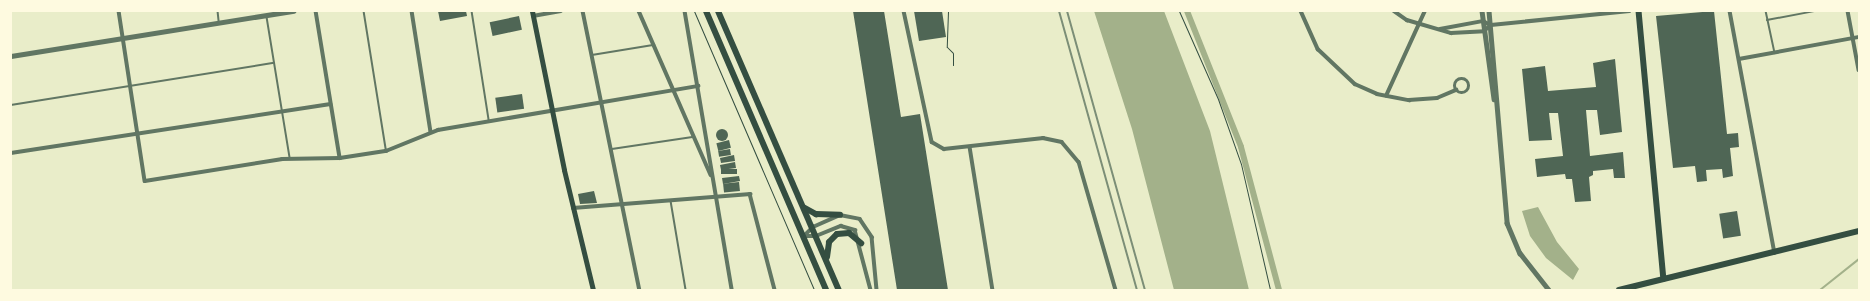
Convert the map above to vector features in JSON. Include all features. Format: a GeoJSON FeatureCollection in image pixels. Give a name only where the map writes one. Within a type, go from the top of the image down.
{"type":"FeatureCollection","features":[{"type":"Feature","properties":{"kind":"highway"},"geometry":{"type":"LineString","coordinates":[[706,11],[826,290]]}},
{"type":"Feature","properties":{"kind":"highway"},"geometry":{"type":"LineString","coordinates":[[718,11],[813,227],[839,290]]}},
{"type":"Feature","properties":{"kind":"highway"},"geometry":{"type":"LineString","coordinates":[[804,207],[816,214],[840,215]]}},
{"type":"Feature","properties":{"kind":"highway"},"geometry":{"type":"LineString","coordinates":[[826,259],[829,242],[837,234],[849,233],[861,243]]}},
{"type":"Feature","properties":{"kind":"main road"},"geometry":{"type":"LineString","coordinates":[[1639,11],[1664,279]]}},
{"type":"Feature","properties":{"kind":"main road"},"geometry":{"type":"LineString","coordinates":[[533,13],[572,208],[593,290]]}},
{"type":"Feature","properties":{"kind":"main road"},"geometry":{"type":"LineString","coordinates":[[1619,290],[1775,253],[1859,231]]}},
{"type":"Feature","properties":{"kind":"street"},"geometry":{"type":"LineString","coordinates":[[119,11],[145,181],[290,159],[340,158],[386,151],[431,132],[698,86]]}},
{"type":"Feature","properties":{"kind":"street"},"geometry":{"type":"LineString","coordinates":[[11,56],[293,11]]}},
{"type":"Feature","properties":{"kind":"street"},"geometry":{"type":"LineString","coordinates":[[316,11],[340,158]]}},
{"type":"Feature","properties":{"kind":"street"},"geometry":{"type":"LineString","coordinates":[[412,11],[431,132]]}},
{"type":"Feature","properties":{"kind":"street"},"geometry":{"type":"LineString","coordinates":[[533,13],[561,11]]}},
{"type":"Feature","properties":{"kind":"street"},"geometry":{"type":"LineString","coordinates":[[583,11],[591,55],[624,204],[640,290]]}},
{"type":"Feature","properties":{"kind":"street"},"geometry":{"type":"LineString","coordinates":[[639,11],[692,136],[712,178]]}},
{"type":"Feature","properties":{"kind":"street"},"geometry":{"type":"LineString","coordinates":[[685,11],[715,197],[732,290]]}},
{"type":"Feature","properties":{"kind":"street"},"geometry":{"type":"LineString","coordinates":[[904,11],[927,134],[938,148],[970,147],[1046,138],[1070,149],[1079,162],[1116,290]]}},
{"type":"Feature","properties":{"kind":"street"},"geometry":{"type":"LineString","coordinates":[[1301,11],[1313,42],[1332,67],[1355,84],[1386,96],[1426,99],[1456,90],[1466,92],[1469,83],[1458,80],[1456,90]]}},
{"type":"Feature","properties":{"kind":"street"},"geometry":{"type":"LineString","coordinates":[[1394,11],[1421,26],[1440,29],[1451,33],[1484,31],[1490,25]]}},
{"type":"Feature","properties":{"kind":"street"},"geometry":{"type":"LineString","coordinates":[[1386,96],[1401,58],[1421,26],[1425,11]]}},
{"type":"Feature","properties":{"kind":"street"},"geometry":{"type":"LineString","coordinates":[[1482,11],[1495,103]]}},
{"type":"Feature","properties":{"kind":"street"},"geometry":{"type":"LineString","coordinates":[[1489,11],[1495,103],[1507,223],[1520,253],[1549,290]]}},
{"type":"Feature","properties":{"kind":"street"},"geometry":{"type":"LineString","coordinates":[[1440,29],[1483,22],[1490,25],[1629,11]]}},
{"type":"Feature","properties":{"kind":"street"},"geometry":{"type":"LineString","coordinates":[[1730,11],[1775,253]]}},
{"type":"Feature","properties":{"kind":"street"},"geometry":{"type":"LineString","coordinates":[[1848,11],[1859,70]]}},
{"type":"Feature","properties":{"kind":"street"},"geometry":{"type":"LineString","coordinates":[[1739,59],[1859,37]]}},
{"type":"Feature","properties":{"kind":"street"},"geometry":{"type":"LineString","coordinates":[[11,153],[282,110],[330,104]]}},
{"type":"Feature","properties":{"kind":"street"},"geometry":{"type":"LineString","coordinates":[[970,147],[993,290]]}},
{"type":"Feature","properties":{"kind":"street"},"geometry":{"type":"LineString","coordinates":[[572,208],[750,194],[775,290]]}},
{"type":"Feature","properties":{"kind":"street"},"geometry":{"type":"LineString","coordinates":[[804,236],[813,227],[840,215],[857,217],[871,232],[877,290]]}},
{"type":"Feature","properties":{"kind":"street"},"geometry":{"type":"LineString","coordinates":[[804,236],[816,236],[845,226],[855,230],[861,243],[871,290]]}},
{"type":"Feature","properties":{"kind":"lane"},"geometry":{"type":"LineString","coordinates":[[218,11],[220,23]]}},
{"type":"Feature","properties":{"kind":"lane"},"geometry":{"type":"LineString","coordinates":[[364,11],[386,151]]}},
{"type":"Feature","properties":{"kind":"lane"},"geometry":{"type":"LineString","coordinates":[[472,11],[490,122]]}},
{"type":"Feature","properties":{"kind":"lane"},"geometry":{"type":"LineString","coordinates":[[1766,11],[1775,52]]}},
{"type":"Feature","properties":{"kind":"lane"},"geometry":{"type":"LineString","coordinates":[[1767,20],[1815,11]]}},
{"type":"Feature","properties":{"kind":"lane"},"geometry":{"type":"LineString","coordinates":[[266,15],[290,159]]}},
{"type":"Feature","properties":{"kind":"lane"},"geometry":{"type":"LineString","coordinates":[[591,55],[654,45]]}},
{"type":"Feature","properties":{"kind":"lane"},"geometry":{"type":"LineString","coordinates":[[11,105],[274,63]]}},
{"type":"Feature","properties":{"kind":"lane"},"geometry":{"type":"LineString","coordinates":[[612,149],[692,136]]}},
{"type":"Feature","properties":{"kind":"lane"},"geometry":{"type":"LineString","coordinates":[[671,200],[686,290]]}},
{"type":"Feature","properties":{"kind":"path"},"geometry":{"type":"LineString","coordinates":[[694,11],[814,290]]}},
{"type":"Feature","properties":{"kind":"path"},"geometry":{"type":"LineString","coordinates":[[948,11],[947,47],[953,52],[953,65]]}},
{"type":"Feature","properties":{"kind":"path"},"geometry":{"type":"LineString","coordinates":[[1178,11],[1218,99],[1241,164],[1270,290]]}},
{"type":"Feature","properties":{"kind":"shaded area"},"geometry":{"type":"Polygon","coordinates":[[[1094,11],[1164,11],[1210,131],[1249,290],[1174,290],[1132,129],[1094,11]]]}},
{"type":"Feature","properties":{"kind":"shaded area"},"geometry":{"type":"Polygon","coordinates":[[[1538,207],[1557,242],[1579,269],[1573,280],[1546,258],[1530,236],[1522,211],[1538,207]]]}},
{"type":"Feature","properties":{"kind":"building"},"geometry":{"type":"Polygon","coordinates":[[[438,11],[466,11],[467,16],[440,21],[438,11]]]}},
{"type":"Feature","properties":{"kind":"building"},"geometry":{"type":"Polygon","coordinates":[[[853,11],[884,11],[901,117],[920,114],[948,290],[897,290],[853,11]]]}},
{"type":"Feature","properties":{"kind":"building"},"geometry":{"type":"Polygon","coordinates":[[[914,11],[942,11],[946,37],[919,41],[914,11]]]}},
{"type":"Feature","properties":{"kind":"building"},"geometry":{"type":"Polygon","coordinates":[[[1714,11],[1727,134],[1738,133],[1739,147],[1730,148],[1733,176],[1723,178],[1722,169],[1706,170],[1707,181],[1697,182],[1695,166],[1673,168],[1656,16],[1714,11]]]}},
{"type":"Feature","properties":{"kind":"building"},"geometry":{"type":"Polygon","coordinates":[[[519,16],[522,30],[493,36],[490,22],[519,16]]]}},
{"type":"Feature","properties":{"kind":"building"},"geometry":{"type":"Polygon","coordinates":[[[1615,59],[1622,132],[1600,135],[1597,110],[1586,110],[1590,156],[1623,152],[1625,178],[1614,178],[1613,169],[1593,171],[1593,175],[1589,177],[1591,201],[1575,202],[1572,179],[1566,179],[1565,174],[1537,177],[1535,159],[1563,156],[1558,113],[1549,113],[1552,140],[1529,141],[1522,69],[1545,66],[1548,91],[1596,87],[1593,63],[1615,59]]]}},
{"type":"Feature","properties":{"kind":"building"},"geometry":{"type":"Polygon","coordinates":[[[522,94],[524,109],[497,113],[495,98],[522,94]]]}},
{"type":"Feature","properties":{"kind":"building"},"geometry":{"type":"Polygon","coordinates":[[[720,129],[724,129],[728,135],[724,141],[720,141],[716,137],[716,133],[720,129]]]}},
{"type":"Feature","properties":{"kind":"building"},"geometry":{"type":"Polygon","coordinates":[[[729,140],[731,148],[718,151],[716,143],[729,140]]]}},
{"type":"Feature","properties":{"kind":"building"},"geometry":{"type":"Polygon","coordinates":[[[730,149],[731,155],[719,157],[718,151],[730,149]]]}},
{"type":"Feature","properties":{"kind":"building"},"geometry":{"type":"Polygon","coordinates":[[[734,155],[735,161],[721,163],[720,158],[734,155]]]}},
{"type":"Feature","properties":{"kind":"building"},"geometry":{"type":"Polygon","coordinates":[[[735,162],[736,168],[721,170],[720,165],[735,162]]]}},
{"type":"Feature","properties":{"kind":"building"},"geometry":{"type":"Polygon","coordinates":[[[721,169],[737,169],[737,174],[721,174],[721,169]]]}},
{"type":"Feature","properties":{"kind":"building"},"geometry":{"type":"Polygon","coordinates":[[[739,176],[740,181],[723,184],[722,178],[739,176]]]}},
{"type":"Feature","properties":{"kind":"building"},"geometry":{"type":"Polygon","coordinates":[[[739,182],[740,191],[724,193],[723,184],[739,182]]]}},
{"type":"Feature","properties":{"kind":"building"},"geometry":{"type":"Polygon","coordinates":[[[594,191],[597,203],[580,204],[578,194],[594,191]]]}},
{"type":"Feature","properties":{"kind":"building"},"geometry":{"type":"Polygon","coordinates":[[[1737,211],[1741,236],[1723,239],[1719,214],[1737,211]]]}},
{"type":"Feature","properties":{"kind":"waterway"},"geometry":{"type":"LineString","coordinates":[[1187,11],[1241,147],[1279,290]]}},
{"type":"Feature","properties":{"kind":"waterway"},"geometry":{"type":"LineString","coordinates":[[1820,290],[1859,259]]}},
{"type":"Feature","properties":{"kind":"railway"},"geometry":{"type":"LineString","coordinates":[[1059,11],[1137,290]]}},
{"type":"Feature","properties":{"kind":"railway"},"geometry":{"type":"LineString","coordinates":[[1067,11],[1145,290]]}}]}
